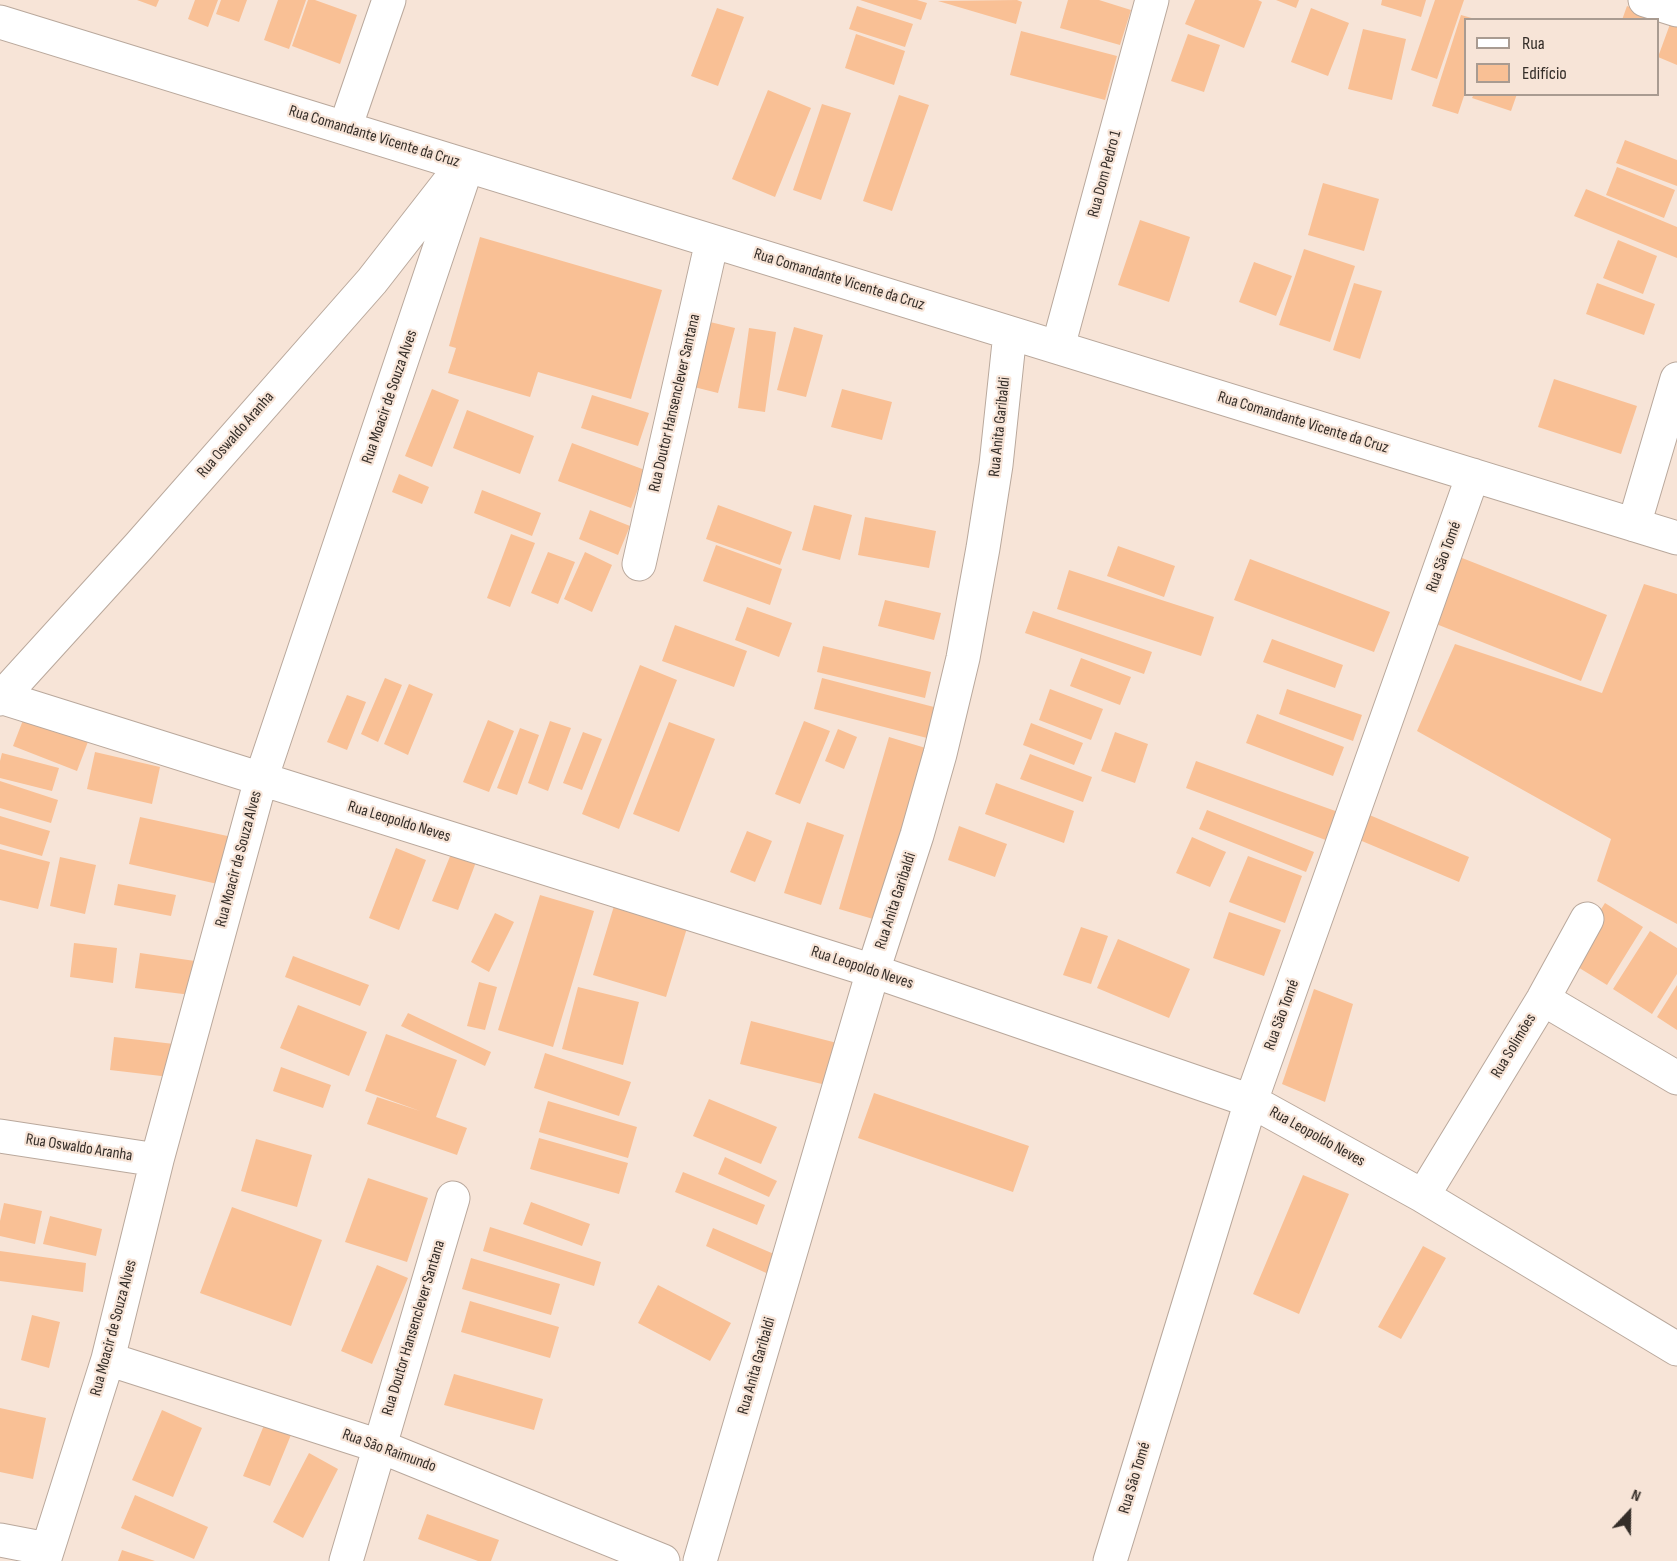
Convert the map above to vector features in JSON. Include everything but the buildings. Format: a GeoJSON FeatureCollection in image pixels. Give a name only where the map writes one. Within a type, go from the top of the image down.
{"type":"FeatureCollection","features":[{"type":"Feature","properties":{"kind":"street"},"geometry":{"type":"LineString","coordinates":[[345,128],[389,0]]}},
{"type":"Feature","properties":{"kind":"street","name":"Rua Dom Pedro 1"},"geometry":{"type":"LineString","coordinates":[[1058,347],[1152,0]]}},
{"type":"Feature","properties":{"kind":"street"},"geometry":{"type":"LineString","coordinates":[[1645,0],[1677,10]]}},
{"type":"Feature","properties":{"kind":"street","name":"Rua Comandante Vicente da Cruz"},"geometry":{"type":"LineString","coordinates":[[0,22],[1677,538]]}},
{"type":"Feature","properties":{"kind":"street","name":"Rua Oswaldo Aranha"},"geometry":{"type":"LineString","coordinates":[[0,698],[140,546],[372,281],[465,165]]}},
{"type":"Feature","properties":{"kind":"street","name":"Rua Moacir de Souza Alves"},"geometry":{"type":"LineString","coordinates":[[45,1555],[108,1359],[157,1160],[261,779],[465,165]]}},
{"type":"Feature","properties":{"kind":"street","name":"Rua Doutor Hansenclever Santana"},"geometry":{"type":"LineString","coordinates":[[639,564],[712,241]]}},
{"type":"Feature","properties":{"kind":"street","name":"Rua Anita Garibaldi"},"geometry":{"type":"LineString","coordinates":[[700,1561],[873,971],[917,835],[937,764],[963,658],[983,548],[996,465],[1010,333]]}},
{"type":"Feature","properties":{"kind":"street"},"geometry":{"type":"LineString","coordinates":[[1634,525],[1677,379]]}},
{"type":"Feature","properties":{"kind":"street","name":"Rua São Tomé"},"geometry":{"type":"LineString","coordinates":[[1110,1561],[1251,1101],[1473,475]]}},
{"type":"Feature","properties":{"kind":"street","name":"Rua Leopoldo Neves"},"geometry":{"type":"LineString","coordinates":[[0,698],[873,971],[1251,1101],[1423,1196],[1677,1349]]}},
{"type":"Feature","properties":{"kind":"street"},"geometry":{"type":"LineString","coordinates":[[1543,999],[1587,919]]}},
{"type":"Feature","properties":{"kind":"street","name":"Rua Solimões"},"geometry":{"type":"LineString","coordinates":[[1423,1196],[1543,999],[1677,1078]]}},
{"type":"Feature","properties":{"kind":"street","name":"Rua Oswaldo Aranha"},"geometry":{"type":"LineString","coordinates":[[0,1136],[157,1160]]}},
{"type":"Feature","properties":{"kind":"street","name":"Rua Doutor Hansenclever Santana"},"geometry":{"type":"LineString","coordinates":[[346,1561],[453,1198]]}},
{"type":"Feature","properties":{"kind":"street","name":"Rua São Raimundo"},"geometry":{"type":"LineString","coordinates":[[108,1359],[379,1446],[663,1561]]}},
{"type":"Feature","properties":{"kind":"street"},"geometry":{"type":"LineString","coordinates":[[0,1540],[45,1555]]}}]}
